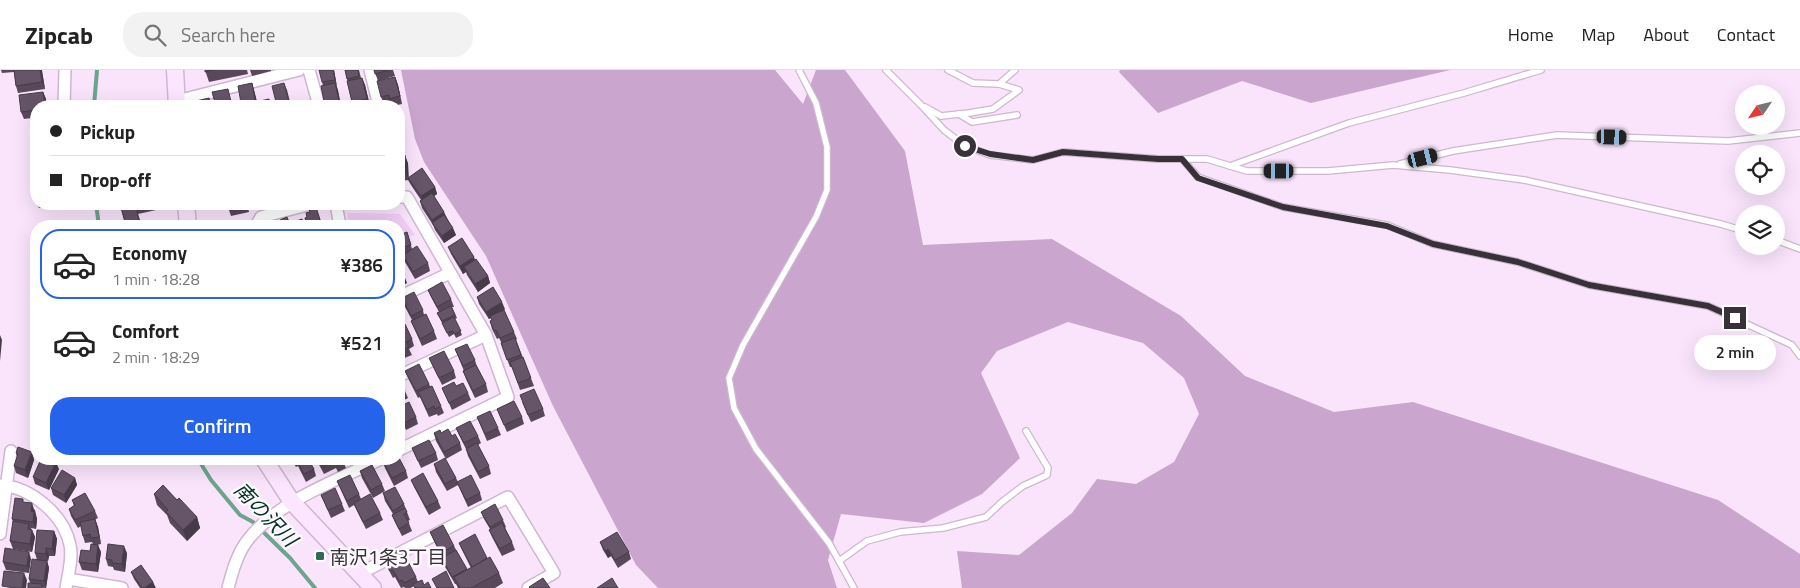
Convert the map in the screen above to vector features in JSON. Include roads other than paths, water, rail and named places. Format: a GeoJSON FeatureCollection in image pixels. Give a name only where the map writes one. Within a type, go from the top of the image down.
{"type":"FeatureCollection","features":[{"type":"Feature","properties":{"kind":"street"},"geometry":{"type":"LineString","coordinates":[[64,100],[65,70]]}},
{"type":"Feature","properties":{"kind":"street"},"geometry":{"type":"LineString","coordinates":[[175,70],[177,100]]}},
{"type":"Feature","properties":{"kind":"street"},"geometry":{"type":"LineString","coordinates":[[191,100],[299,70]]}},
{"type":"Feature","properties":{"kind":"street"},"geometry":{"type":"LineString","coordinates":[[309,70],[317,100]]}},
{"type":"Feature","properties":{"kind":"street"},"geometry":{"type":"LineString","coordinates":[[370,70],[378,100]]}},
{"type":"Feature","properties":{"kind":"street"},"geometry":{"type":"LineString","coordinates":[[405,197],[407,197],[486,335],[508,398],[405,447]]}},
{"type":"Feature","properties":{"kind":"street"},"geometry":{"type":"LineString","coordinates":[[259,220],[260,218],[289,210]]}},
{"type":"Feature","properties":{"kind":"street"},"geometry":{"type":"LineString","coordinates":[[405,295],[450,273]]}},
{"type":"Feature","properties":{"kind":"street"},"geometry":{"type":"LineString","coordinates":[[405,373],[486,335]]}},
{"type":"Feature","properties":{"kind":"street"},"geometry":{"type":"LineString","coordinates":[[0,534],[3,485],[11,451]]}},
{"type":"Feature","properties":{"kind":"street"},"geometry":{"type":"LineString","coordinates":[[268,465],[292,502],[373,588]]}},
{"type":"Feature","properties":{"kind":"street"},"geometry":{"type":"LineString","coordinates":[[228,588],[232,572],[246,542],[271,517],[292,502],[355,465]]}},
{"type":"Feature","properties":{"kind":"street"},"geometry":{"type":"LineString","coordinates":[[3,485],[32,495],[46,505],[65,529],[71,556],[67,584],[122,588]]}},
{"type":"Feature","properties":{"kind":"street"},"geometry":{"type":"LineString","coordinates":[[359,574],[508,497],[554,573],[528,588]]}},
{"type":"Feature","properties":{"kind":"lane"},"geometry":{"type":"LineString","coordinates":[[799,70],[816,102],[827,147],[827,190],[816,217],[743,345],[729,378],[734,408],[756,449],[829,543],[854,588]]}},
{"type":"Feature","properties":{"kind":"lane"},"geometry":{"type":"LineString","coordinates":[[886,70],[944,130],[965,146],[990,154],[1033,160],[1063,152],[1158,159],[1206,158],[1247,171],[1328,170],[1393,165],[1452,151],[1557,135],[1728,141],[1800,133]]}},
{"type":"Feature","properties":{"kind":"lane"},"geometry":{"type":"LineString","coordinates":[[921,105],[941,116],[993,109],[1019,90],[999,84],[973,82],[948,70]]}},
{"type":"Feature","properties":{"kind":"lane"},"geometry":{"type":"LineString","coordinates":[[999,84],[1015,70]]}},
{"type":"Feature","properties":{"kind":"lane"},"geometry":{"type":"LineString","coordinates":[[1230,166],[1349,122],[1464,93],[1541,70]]}},
{"type":"Feature","properties":{"kind":"lane"},"geometry":{"type":"LineString","coordinates":[[958,114],[972,122],[1017,115]]}},
{"type":"Feature","properties":{"kind":"lane"},"geometry":{"type":"LineString","coordinates":[[1182,159],[1198,178],[1283,207],[1387,226],[1433,244],[1518,262],[1589,285],[1708,306],[1792,345],[1800,356]]}},
{"type":"Feature","properties":{"kind":"lane"},"geometry":{"type":"LineString","coordinates":[[1393,165],[1450,170],[1524,180],[1735,228]]}},
{"type":"Feature","properties":{"kind":"lane"},"geometry":{"type":"LineString","coordinates":[[1785,243],[1800,249]]}},
{"type":"Feature","properties":{"kind":"lane"},"geometry":{"type":"LineString","coordinates":[[839,561],[866,541],[900,532],[943,528],[986,517],[1023,486],[1047,475],[1048,468],[1026,431]]}},
{"type":"Feature","properties":{"kind":"waterway","name":"南の沢川"},"geometry":{"type":"LineString","coordinates":[[94,100],[97,70]]}},
{"type":"Feature","properties":{"kind":"waterway","name":"南の沢川"},"geometry":{"type":"LineString","coordinates":[[97,210],[98,220]]}},
{"type":"Feature","properties":{"kind":"waterway","name":"南の沢川"},"geometry":{"type":"LineString","coordinates":[[202,465],[211,480],[240,515],[253,522],[290,558],[315,588]]}},
{"type":"Feature","properties":{"kind":"place","name":"南沢1条3丁目"},"geometry":{"type":"Point","coordinates":[320,556]}}]}
